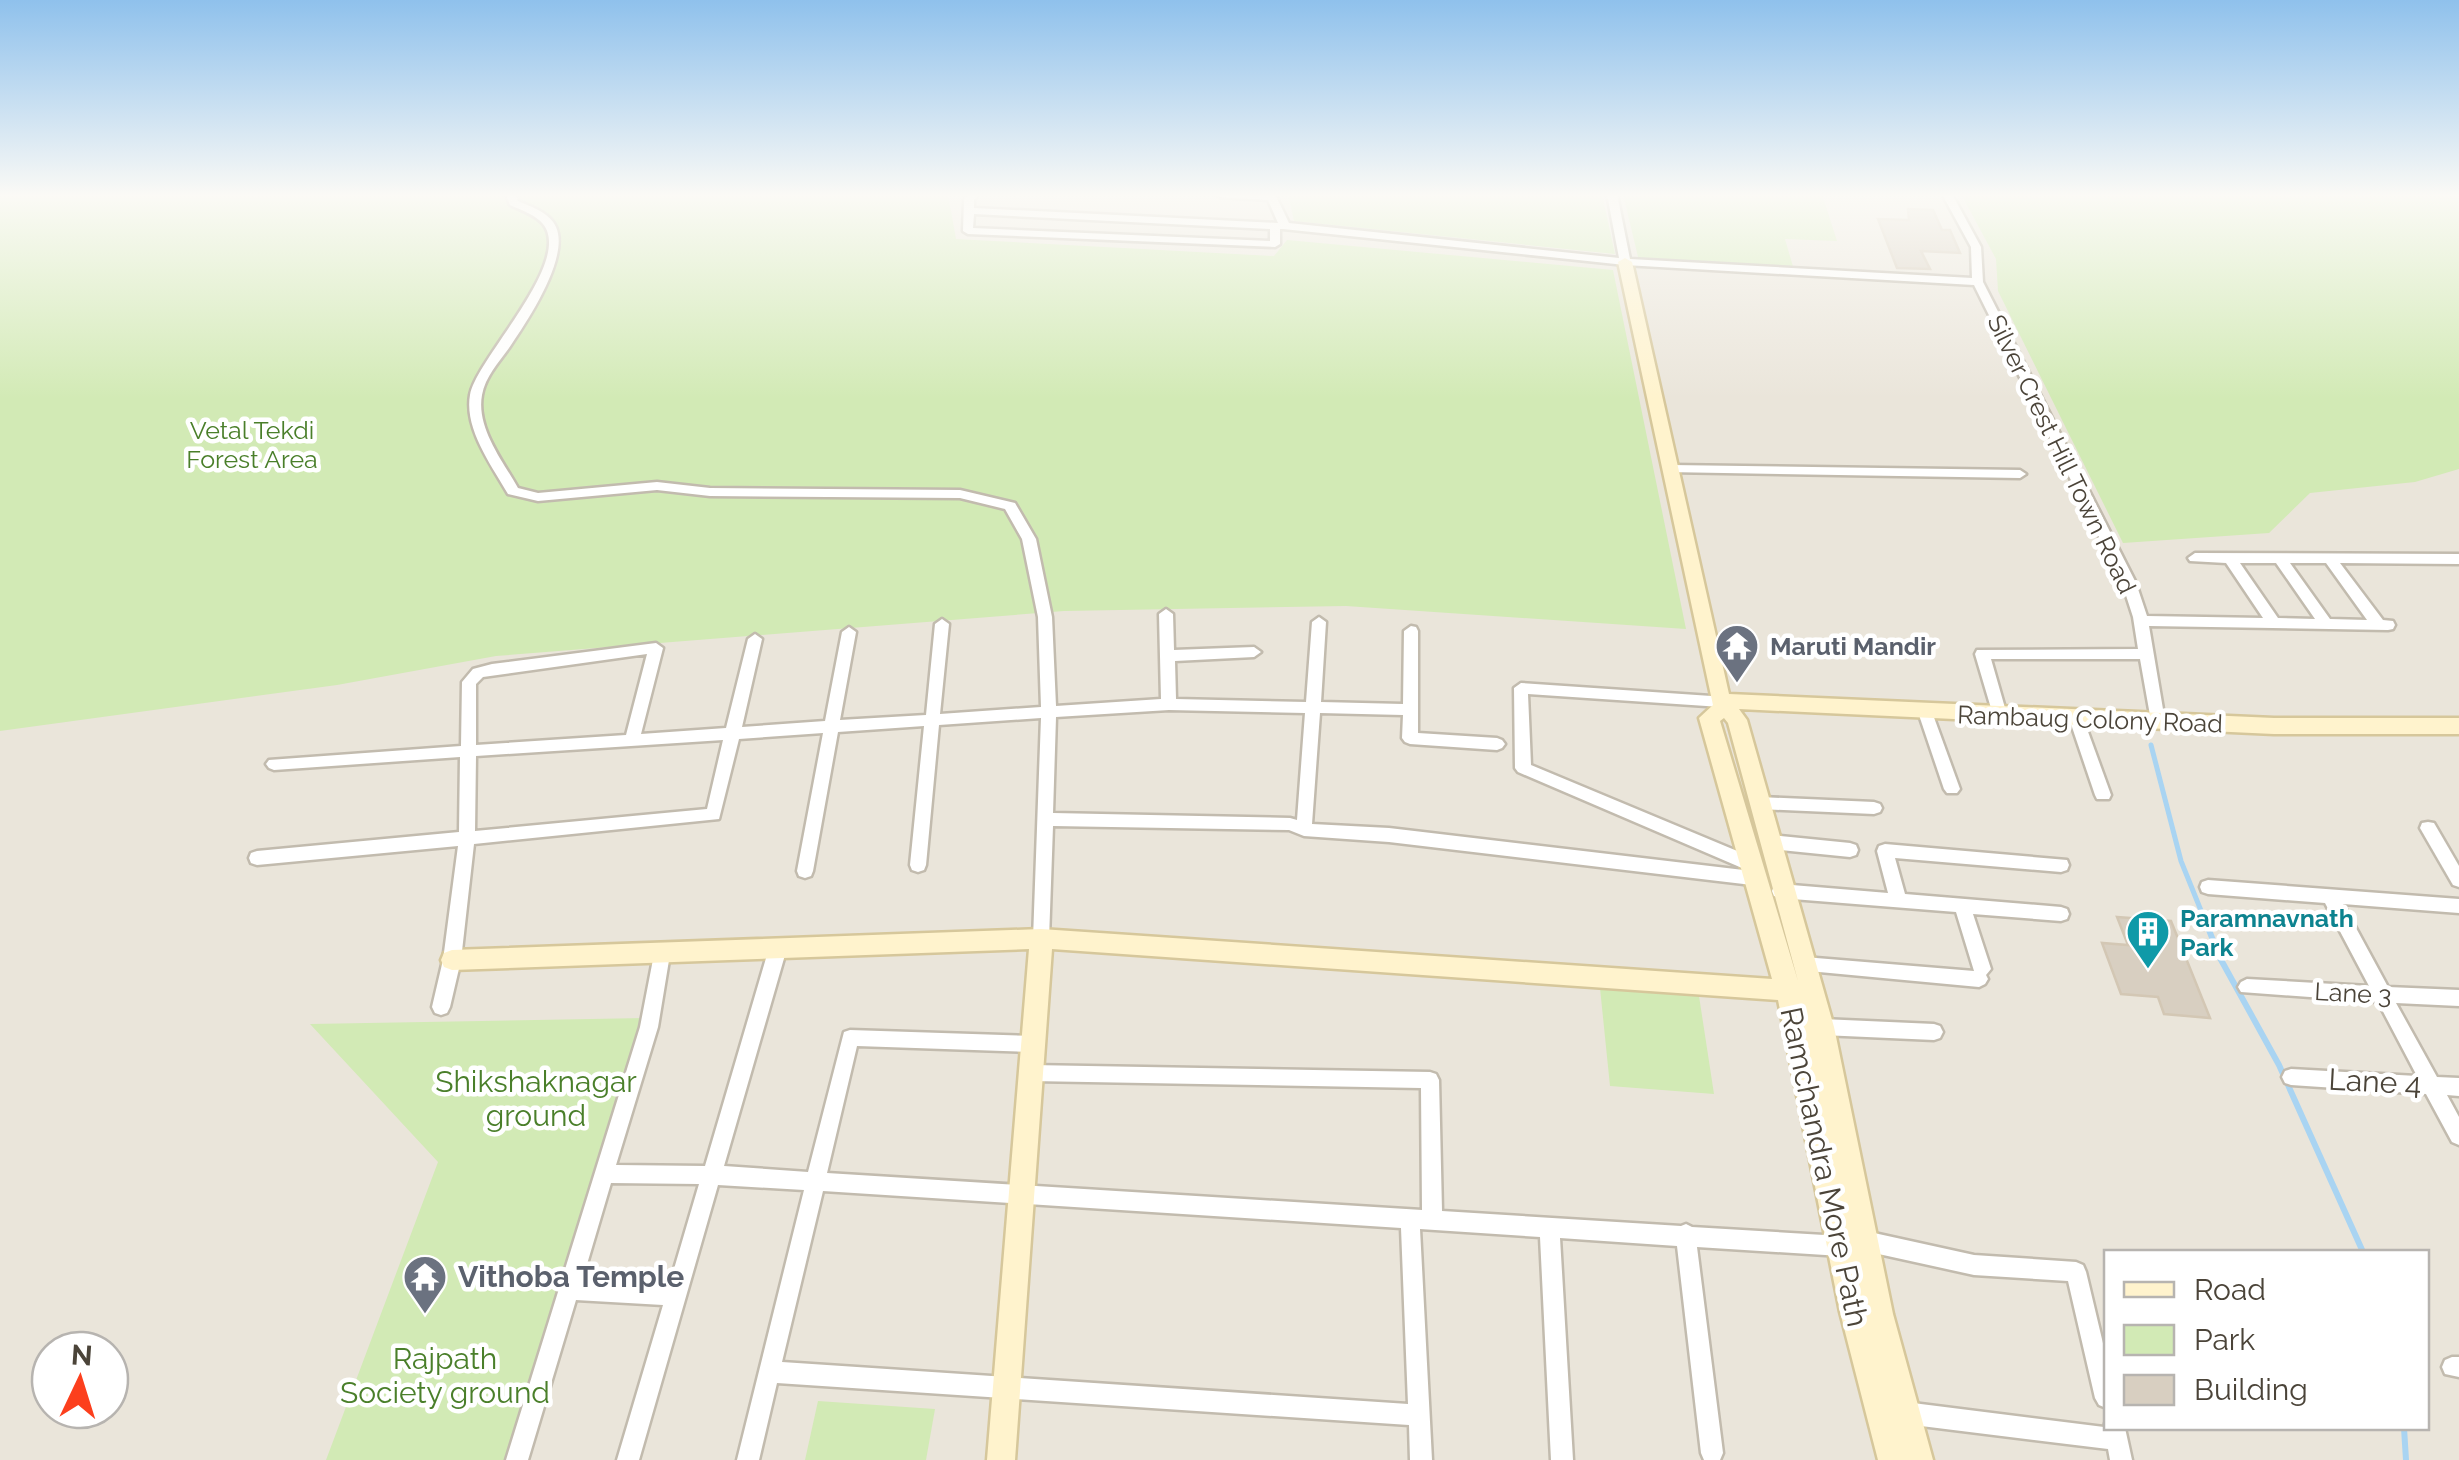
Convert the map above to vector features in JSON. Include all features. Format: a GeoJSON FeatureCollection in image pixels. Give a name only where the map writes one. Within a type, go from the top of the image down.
{"type":"FeatureCollection","features":[{"type":"Feature","properties":{"kind":"street"},"geometry":{"type":"LineString","coordinates":[[548,262],[518,326],[482,378],[475,399],[479,424],[512,491],[538,497],[657,486],[710,492],[960,494],[1010,506],[1029,540],[1045,616],[1049,711],[1041,939],[1002,1460]]}},
{"type":"Feature","properties":{"kind":"street","name":"Ramchandra More Path"},"geometry":{"type":"LineString","coordinates":[[1624,262],[1722,705],[1738,720],[1804,965],[1797,1026],[1853,1244],[1919,1460]]}},
{"type":"Feature","properties":{"kind":"street"},"geometry":{"type":"LineString","coordinates":[[1626,262],[1978,282]]}},
{"type":"Feature","properties":{"kind":"street","name":"Silver Crest Hill Town Road"},"geometry":{"type":"LineString","coordinates":[[1977,262],[1978,282],[2129,584],[2140,621],[2158,721]]}},
{"type":"Feature","properties":{"kind":"street"},"geometry":{"type":"LineString","coordinates":[[1670,469],[2020,474]]}},
{"type":"Feature","properties":{"kind":"street"},"geometry":{"type":"LineString","coordinates":[[2196,558],[2459,559]]}},
{"type":"Feature","properties":{"kind":"street"},"geometry":{"type":"LineString","coordinates":[[2230,558],[2274,623]]}},
{"type":"Feature","properties":{"kind":"street"},"geometry":{"type":"LineString","coordinates":[[2280,559],[2326,624]]}},
{"type":"Feature","properties":{"kind":"street"},"geometry":{"type":"LineString","coordinates":[[2140,621],[2384,625],[2330,559]]}},
{"type":"Feature","properties":{"kind":"street"},"geometry":{"type":"LineString","coordinates":[[1166,614],[1170,704]]}},
{"type":"Feature","properties":{"kind":"street"},"geometry":{"type":"LineString","coordinates":[[1304,830],[1319,622]]}},
{"type":"Feature","properties":{"kind":"street"},"geometry":{"type":"LineString","coordinates":[[918,865],[942,624]]}},
{"type":"Feature","properties":{"kind":"street"},"geometry":{"type":"LineString","coordinates":[[1412,631],[1410,738],[1497,744]]}},
{"type":"Feature","properties":{"kind":"street"},"geometry":{"type":"LineString","coordinates":[[806,872],[849,632]]}},
{"type":"Feature","properties":{"kind":"street"},"geometry":{"type":"LineString","coordinates":[[258,858],[714,815],[755,639]]}},
{"type":"Feature","properties":{"kind":"street"},"geometry":{"type":"LineString","coordinates":[[441,1007],[452,960],[468,837],[468,682],[478,673],[656,648],[632,739]]}},
{"type":"Feature","properties":{"kind":"street"},"geometry":{"type":"LineString","coordinates":[[1168,656],[1254,652]]}},
{"type":"Feature","properties":{"kind":"street"},"geometry":{"type":"LineString","coordinates":[[2000,714],[1982,654],[2146,654]]}},
{"type":"Feature","properties":{"kind":"street"},"geometry":{"type":"LineString","coordinates":[[1722,705],[1521,688],[1523,768],[1784,892],[2061,914]]}},
{"type":"Feature","properties":{"kind":"street"},"geometry":{"type":"LineString","coordinates":[[274,764],[1170,704],[1411,710]]}},
{"type":"Feature","properties":{"kind":"street","name":"Ramchandra More Path"},"geometry":{"type":"LineString","coordinates":[[1722,705],[1708,718],[1752,877],[1799,991],[1822,1027],[1853,1244],[1858,1328],[1892,1460]]}},
{"type":"Feature","properties":{"kind":"street","name":"Rambaug Colony Road"},"geometry":{"type":"LineString","coordinates":[[1722,705],[2158,721],[2459,726]]}},
{"type":"Feature","properties":{"kind":"street"},"geometry":{"type":"LineString","coordinates":[[1925,712],[1952,789]]}},
{"type":"Feature","properties":{"kind":"street"},"geometry":{"type":"LineString","coordinates":[[2076,718],[2102,795]]}},
{"type":"Feature","properties":{"kind":"street"},"geometry":{"type":"LineString","coordinates":[[1760,803],[1874,808]]}},
{"type":"Feature","properties":{"kind":"street"},"geometry":{"type":"LineString","coordinates":[[1045,819],[1290,824],[1304,830],[1389,835],[1752,877]]}},
{"type":"Feature","properties":{"kind":"street"},"geometry":{"type":"LineString","coordinates":[[2428,828],[2459,880]]}},
{"type":"Feature","properties":{"kind":"street"},"geometry":{"type":"LineString","coordinates":[[1770,842],[1850,850]]}},
{"type":"Feature","properties":{"kind":"street"},"geometry":{"type":"LineString","coordinates":[[1898,900],[1884,851],[2061,865]]}},
{"type":"Feature","properties":{"kind":"street"},"geometry":{"type":"LineString","coordinates":[[2208,888],[2459,906]]}},
{"type":"Feature","properties":{"kind":"street"},"geometry":{"type":"LineString","coordinates":[[2330,896],[2459,1136]]}},
{"type":"Feature","properties":{"kind":"street"},"geometry":{"type":"LineString","coordinates":[[1804,965],[1981,974],[1962,905]]}},
{"type":"Feature","properties":{"kind":"street"},"geometry":{"type":"LineString","coordinates":[[452,960],[1041,939],[1799,991]]}},
{"type":"Feature","properties":{"kind":"street"},"geometry":{"type":"LineString","coordinates":[[628,1460],[778,948]]}},
{"type":"Feature","properties":{"kind":"street"},"geometry":{"type":"LineString","coordinates":[[518,1460],[649,1026],[661,954]]}},
{"type":"Feature","properties":{"kind":"street","name":"Lane 3"},"geometry":{"type":"LineString","coordinates":[[2247,987],[2459,998]]}},
{"type":"Feature","properties":{"kind":"street"},"geometry":{"type":"LineString","coordinates":[[1822,1027],[1934,1032]]}},
{"type":"Feature","properties":{"kind":"street"},"geometry":{"type":"LineString","coordinates":[[748,1460],[850,1038],[1033,1044]]}},
{"type":"Feature","properties":{"kind":"street"},"geometry":{"type":"LineString","coordinates":[[1031,1072],[1430,1080],[1421,1219],[1420,1460]]}},
{"type":"Feature","properties":{"kind":"street","name":"Lane 4"},"geometry":{"type":"LineString","coordinates":[[2291,1077],[2459,1087]]}},
{"type":"Feature","properties":{"kind":"street"},"geometry":{"type":"LineString","coordinates":[[605,1174],[712,1175],[1853,1244],[1974,1265],[2076,1272],[2104,1390]]}},
{"type":"Feature","properties":{"kind":"street"},"geometry":{"type":"LineString","coordinates":[[1548,1226],[1562,1460]]}},
{"type":"Feature","properties":{"kind":"street"},"geometry":{"type":"LineString","coordinates":[[1686,1234],[1712,1453]]}},
{"type":"Feature","properties":{"kind":"street"},"geometry":{"type":"LineString","coordinates":[[570,1290],[676,1296]]}},
{"type":"Feature","properties":{"kind":"street"},"geometry":{"type":"LineString","coordinates":[[771,1372],[1420,1415]]}},
{"type":"Feature","properties":{"kind":"street"},"geometry":{"type":"LineString","coordinates":[[1906,1413],[2117,1442]]}},
{"type":"Feature","properties":{"kind":"shaded area"},"geometry":{"type":"Polygon","coordinates":[[[776,262],[2459,262],[2459,1460],[0,1460],[0,678],[776,262]]]}},
{"type":"Feature","properties":{"kind":"green space","name":"Vetal Tekdi Forest Area"},"geometry":{"type":"Polygon","coordinates":[[[0,262],[1528,262],[1613,270],[1686,629],[1346,606],[1064,611],[496,656],[337,685],[0,731],[0,262]]]}},
{"type":"Feature","properties":{"kind":"green space"},"geometry":{"type":"Polygon","coordinates":[[[1659,262],[1792,262],[1794,270],[1659,262]]]}},
{"type":"Feature","properties":{"kind":"green space"},"geometry":{"type":"Polygon","coordinates":[[[1996,262],[2459,262],[2459,469],[2415,482],[2310,493],[2269,533],[2123,543],[1998,291],[1996,262]]]}},
{"type":"Feature","properties":{"kind":"green space"},"geometry":{"type":"Polygon","coordinates":[[[1600,988],[1699,996],[1714,1094],[1610,1086],[1600,988]]]}},
{"type":"Feature","properties":{"kind":"green space"},"geometry":{"type":"Polygon","coordinates":[[[645,1018],[504,1460],[326,1460],[438,1162],[310,1024],[645,1018]]]}},
{"type":"Feature","properties":{"kind":"green space"},"geometry":{"type":"Polygon","coordinates":[[[818,1401],[935,1409],[926,1460],[805,1460],[818,1401]]]}},
{"type":"Feature","properties":{"kind":"building"},"geometry":{"type":"Polygon","coordinates":[[[1895,262],[1927,262],[1930,269],[1897,268],[1895,262]]]}},
{"type":"Feature","properties":{"kind":"building","name":"Paramnavnath Park"},"geometry":{"type":"Polygon","coordinates":[[[2117,917],[2171,921],[2210,1018],[2164,1014],[2158,997],[2121,994],[2102,943],[2128,945],[2117,917]]]}},
{"type":"Feature","properties":{"kind":"waterway"},"geometry":{"type":"LineString","coordinates":[[2151,745],[2181,861],[2208,928]]}},
{"type":"Feature","properties":{"kind":"waterway"},"geometry":{"type":"LineString","coordinates":[[2207,925],[2220,958],[2279,1065],[2362,1250]]}},
{"type":"Feature","properties":{"kind":"waterway"},"geometry":{"type":"LineString","coordinates":[[2404,1430],[2406,1460]]}},
{"type":"Feature","properties":{"kind":"place","name":"Maruti Mandir"},"geometry":{"type":"Point","coordinates":[1737,684]}},
{"type":"Feature","properties":{"kind":"place","name":"Paramnavnath Park"},"geometry":{"type":"Point","coordinates":[2148,970]}},
{"type":"Feature","properties":{"kind":"place","name":"Vithoba Temple"},"geometry":{"type":"Point","coordinates":[425,1315]}},
{"type":"Feature","properties":{"kind":"park label","name":"Shikshaknagar ground"},"geometry":{"type":"Point","coordinates":[536,1099]}},
{"type":"Feature","properties":{"kind":"park label","name":"Rajpath Society ground"},"geometry":{"type":"Point","coordinates":[445,1376]}}]}
